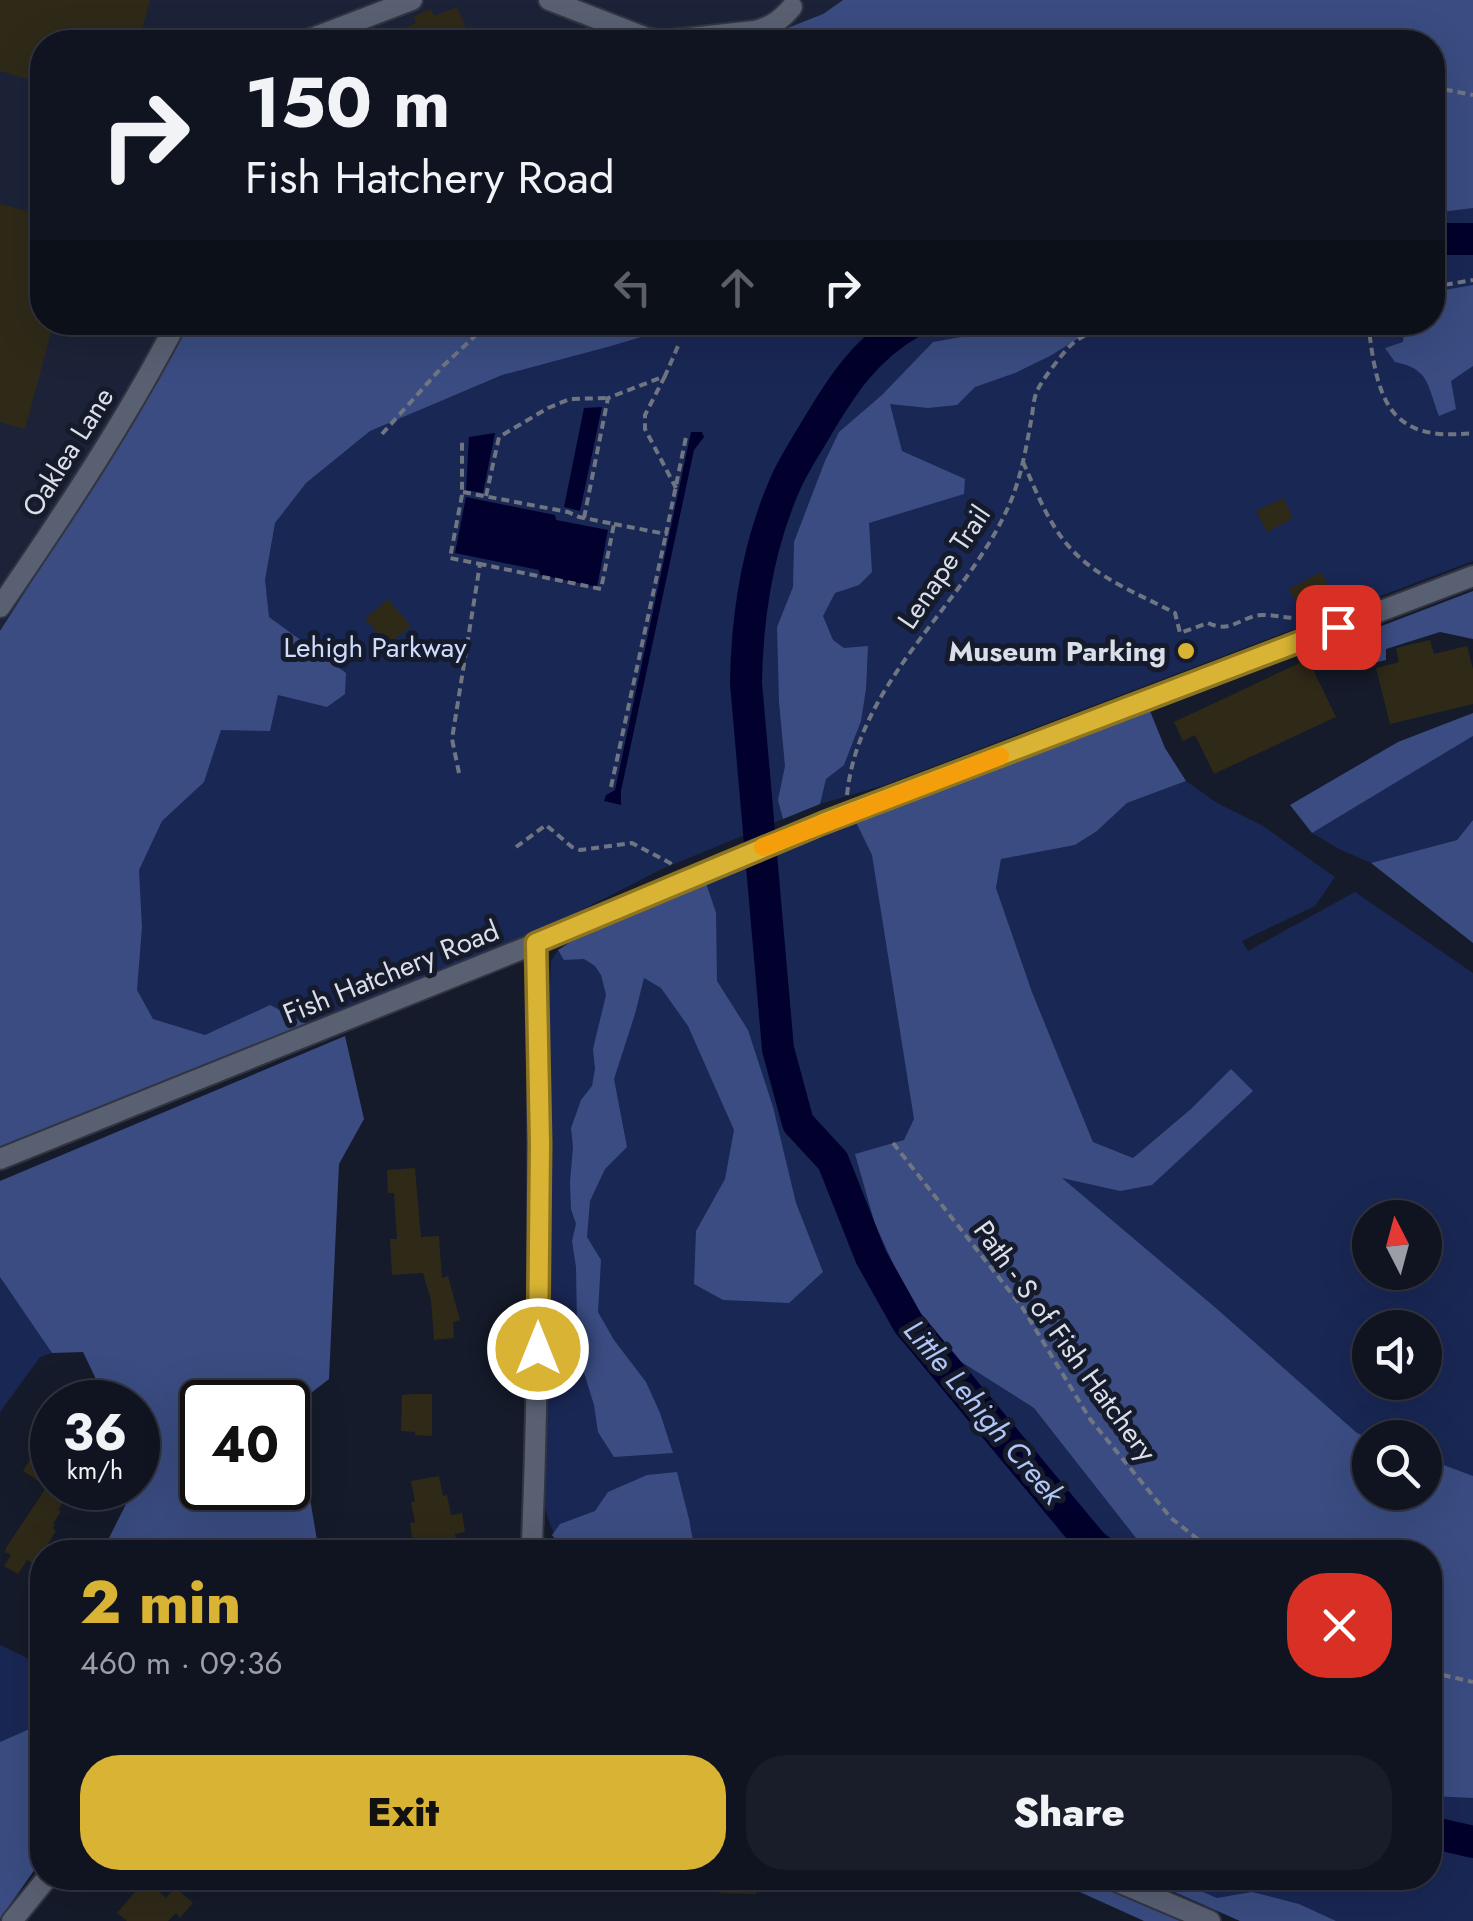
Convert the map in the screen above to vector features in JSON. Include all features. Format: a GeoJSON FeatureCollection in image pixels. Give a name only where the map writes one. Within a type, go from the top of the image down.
{"type":"FeatureCollection","features":[{"type":"Feature","properties":{"kind":"street"},"geometry":{"type":"LineString","coordinates":[[333,30],[412,0]]}},
{"type":"Feature","properties":{"kind":"street"},"geometry":{"type":"LineString","coordinates":[[550,0],[627,30]]}},
{"type":"Feature","properties":{"kind":"street"},"geometry":{"type":"LineString","coordinates":[[758,30],[782,19],[792,7]]}},
{"type":"Feature","properties":{"kind":"street","name":"Oaklea Lane"},"geometry":{"type":"LineString","coordinates":[[0,608],[110,441],[170,335]]}},
{"type":"Feature","properties":{"kind":"street","name":"Fish Hatchery Road"},"geometry":{"type":"LineString","coordinates":[[0,1160],[845,814],[1473,576]]}},
{"type":"Feature","properties":{"kind":"street"},"geometry":{"type":"LineString","coordinates":[[536,943],[540,1143],[537,1540]]}},
{"type":"Feature","properties":{"kind":"street"},"geometry":{"type":"LineString","coordinates":[[12,1921],[37,1890]]}},
{"type":"Feature","properties":{"kind":"street"},"geometry":{"type":"LineString","coordinates":[[1137,1890],[1210,1921]]}},
{"type":"Feature","properties":{"kind":"path"},"geometry":{"type":"LineString","coordinates":[[1445,90],[1473,95]]}},
{"type":"Feature","properties":{"kind":"path"},"geometry":{"type":"LineString","coordinates":[[1445,285],[1473,280]]}},
{"type":"Feature","properties":{"kind":"path"},"geometry":{"type":"LineString","coordinates":[[382,434],[476,335]]}},
{"type":"Feature","properties":{"kind":"path","name":"Lenape Trail"},"geometry":{"type":"LineString","coordinates":[[845,814],[849,776],[860,740],[888,684],[985,548],[1010,504],[1037,391],[1070,345],[1088,335]]}},
{"type":"Feature","properties":{"kind":"path"},"geometry":{"type":"LineString","coordinates":[[1370,335],[1383,395],[1392,413],[1405,425],[1428,434],[1473,433]]}},
{"type":"Feature","properties":{"kind":"path"},"geometry":{"type":"LineString","coordinates":[[676,488],[644,429],[645,416],[678,346]]}},
{"type":"Feature","properties":{"kind":"path"},"geometry":{"type":"LineString","coordinates":[[486,496],[498,437],[570,399],[608,398],[665,376]]}},
{"type":"Feature","properties":{"kind":"path"},"geometry":{"type":"LineString","coordinates":[[584,518],[608,398]]}},
{"type":"Feature","properties":{"kind":"path"},"geometry":{"type":"LineString","coordinates":[[611,788],[686,437]]}},
{"type":"Feature","properties":{"kind":"path"},"geometry":{"type":"LineString","coordinates":[[462,442],[462,491],[450,558],[601,589],[614,524]]}},
{"type":"Feature","properties":{"kind":"path"},"geometry":{"type":"LineString","coordinates":[[1023,462],[1045,511],[1072,550],[1097,571],[1176,614],[1180,633],[1208,622],[1220,628],[1262,615],[1291,620],[1309,615]]}},
{"type":"Feature","properties":{"kind":"path"},"geometry":{"type":"LineString","coordinates":[[462,491],[666,534]]}},
{"type":"Feature","properties":{"kind":"path"},"geometry":{"type":"LineString","coordinates":[[459,773],[452,739],[480,564]]}},
{"type":"Feature","properties":{"kind":"path"},"geometry":{"type":"LineString","coordinates":[[516,846],[546,825],[580,850],[632,843],[670,863],[682,881]]}},
{"type":"Feature","properties":{"kind":"path","name":"Path - S of Fish Hatchery"},"geometry":{"type":"LineString","coordinates":[[893,1143],[1022,1307],[1090,1419],[1171,1518],[1199,1540]]}},
{"type":"Feature","properties":{"kind":"path"},"geometry":{"type":"LineString","coordinates":[[1442,1675],[1473,1682]]}},
{"type":"Feature","properties":{"kind":"shaded area"},"geometry":{"type":"Polygon","coordinates":[[[0,0],[843,0],[823,14],[782,30],[30,30],[30,335],[182,335],[121,442],[0,631],[0,0]]]}},
{"type":"Feature","properties":{"kind":"shaded area"},"geometry":{"type":"Polygon","coordinates":[[[843,0],[1473,0],[1473,208],[1445,212],[1445,30],[782,30],[823,14],[843,0]]]}},
{"type":"Feature","properties":{"kind":"shaded area"},"geometry":{"type":"Polygon","coordinates":[[[1473,285],[1473,366],[1451,381],[1456,409],[1439,416],[1426,380],[1415,369],[1395,362],[1385,348],[1403,342],[1404,335],[1445,335],[1445,290],[1473,285]]]}},
{"type":"Feature","properties":{"kind":"shaded area"},"geometry":{"type":"Polygon","coordinates":[[[182,335],[648,335],[502,375],[370,431],[306,483],[275,523],[265,580],[269,617],[346,673],[345,694],[327,707],[278,695],[270,731],[221,730],[204,782],[162,821],[139,870],[142,927],[137,990],[153,1019],[205,1035],[270,1005],[309,1025],[0,1151],[0,631],[121,442],[182,335]]]}},
{"type":"Feature","properties":{"kind":"shaded area"},"geometry":{"type":"Polygon","coordinates":[[[972,335],[1084,335],[1015,373],[975,387],[957,405],[928,408],[890,404],[902,451],[965,479],[964,494],[869,523],[872,572],[859,585],[835,593],[823,616],[833,640],[844,648],[868,646],[861,721],[844,765],[826,779],[820,804],[783,819],[778,800],[785,766],[777,627],[793,587],[794,542],[839,432],[882,395],[933,342],[972,335]]]}},
{"type":"Feature","properties":{"kind":"shaded area"},"geometry":{"type":"Polygon","coordinates":[[[602,407],[580,511],[564,507],[584,408],[602,407]]]}},
{"type":"Feature","properties":{"kind":"shaded area"},"geometry":{"type":"Polygon","coordinates":[[[691,432],[702,432],[704,437],[694,450],[621,805],[604,801],[615,790],[691,432]]]}},
{"type":"Feature","properties":{"kind":"shaded area"},"geometry":{"type":"Polygon","coordinates":[[[495,433],[483,493],[466,490],[469,437],[495,433]]]}},
{"type":"Feature","properties":{"kind":"shaded area"},"geometry":{"type":"Polygon","coordinates":[[[466,497],[608,530],[597,587],[540,575],[539,570],[455,553],[466,497]]]}},
{"type":"Feature","properties":{"kind":"shaded area"},"geometry":{"type":"Polygon","coordinates":[[[1473,591],[1473,639],[1440,632],[1386,649],[1386,660],[1346,670],[1329,646],[1473,591]]]}},
{"type":"Feature","properties":{"kind":"shaded area"},"geometry":{"type":"Polygon","coordinates":[[[1150,711],[1165,748],[1186,781],[1127,803],[1075,845],[1001,859],[996,888],[1032,992],[1093,1142],[1133,1158],[1231,1069],[1253,1091],[1152,1185],[1120,1191],[1062,1178],[1352,1429],[1352,1510],[1442,1510],[1442,1464],[1473,1476],[1473,1798],[1442,1797],[1442,1540],[1138,1540],[1034,1408],[952,1356],[908,1296],[875,1224],[855,1154],[904,1140],[914,1119],[872,855],[855,820],[1133,712],[1150,711]]]}},
{"type":"Feature","properties":{"kind":"shaded area"},"geometry":{"type":"Polygon","coordinates":[[[1473,713],[1473,736],[1312,833],[1290,805],[1398,742],[1473,713]]]}},
{"type":"Feature","properties":{"kind":"shaded area"},"geometry":{"type":"Polygon","coordinates":[[[1473,820],[1473,943],[1371,863],[1457,840],[1473,820]]]}},
{"type":"Feature","properties":{"kind":"shaded area"},"geometry":{"type":"Polygon","coordinates":[[[706,883],[716,913],[717,981],[748,1030],[773,1107],[796,1203],[823,1272],[789,1303],[723,1300],[694,1284],[696,1231],[725,1179],[734,1130],[688,1026],[661,988],[644,978],[614,1079],[627,1147],[605,1169],[590,1201],[587,1237],[601,1260],[598,1312],[646,1382],[673,1453],[614,1457],[598,1432],[582,1366],[572,1241],[576,1224],[570,1182],[571,1128],[581,1100],[592,1086],[593,1049],[606,995],[595,966],[584,959],[564,960],[558,950],[575,939],[706,883]]]}},
{"type":"Feature","properties":{"kind":"shaded area"},"geometry":{"type":"Polygon","coordinates":[[[345,1036],[364,1119],[339,1164],[329,1379],[310,1394],[310,1380],[180,1380],[180,1510],[310,1510],[310,1499],[317,1540],[108,1540],[123,1510],[160,1510],[160,1380],[96,1380],[83,1352],[52,1353],[0,1277],[0,1181],[345,1036]]]}},
{"type":"Feature","properties":{"kind":"shaded area"},"geometry":{"type":"Polygon","coordinates":[[[677,1472],[693,1540],[556,1540],[552,1535],[560,1524],[595,1511],[608,1492],[647,1475],[677,1472]]]}},
{"type":"Feature","properties":{"kind":"shaded area"},"geometry":{"type":"Polygon","coordinates":[[[30,1729],[30,1876],[0,1919],[0,1742],[30,1729]]]}},
{"type":"Feature","properties":{"kind":"shaded area"},"geometry":{"type":"Polygon","coordinates":[[[1075,1890],[1114,1890],[1186,1921],[1144,1921],[1075,1890]]]}},
{"type":"Feature","properties":{"kind":"shaded area"},"geometry":{"type":"Polygon","coordinates":[[[1170,1890],[1198,1890],[1217,1898],[1252,1892],[1299,1904],[1336,1921],[1240,1921],[1170,1890]]]}},
{"type":"Feature","properties":{"kind":"green space","name":"Lehigh Parkway"},"geometry":{"type":"Polygon","coordinates":[[[1473,0],[1473,561],[885,785],[820,804],[662,869],[527,938],[0,1154],[0,631],[121,442],[182,335],[1445,335],[1444,30],[1473,0]]]}},
{"type":"Feature","properties":{"kind":"green space"},"geometry":{"type":"Polygon","coordinates":[[[1473,736],[1473,820],[1457,840],[1371,863],[1312,833],[1473,736]]]}},
{"type":"Feature","properties":{"kind":"green space"},"geometry":{"type":"Polygon","coordinates":[[[1186,781],[1217,803],[1263,826],[1335,877],[1315,906],[1242,941],[1248,951],[1355,892],[1473,973],[1473,1921],[1240,1921],[1170,1890],[1442,1890],[1442,1540],[558,1540],[547,1515],[542,1489],[548,1306],[547,1059],[551,961],[558,950],[575,939],[926,790],[1060,1176],[1120,1191],[1230,1070],[1133,1158],[1093,1142],[1032,992],[996,888],[1001,859],[1075,845],[1127,803],[1186,781]]]}},
{"type":"Feature","properties":{"kind":"green space"},"geometry":{"type":"Polygon","coordinates":[[[0,1277],[52,1353],[40,1357],[0,1412],[0,1277]]]}},
{"type":"Feature","properties":{"kind":"green space"},"geometry":{"type":"Polygon","coordinates":[[[0,1645],[30,1659],[30,1729],[0,1742],[0,1645]]]}},
{"type":"Feature","properties":{"kind":"building"},"geometry":{"type":"Polygon","coordinates":[[[0,0],[150,0],[142,30],[30,30],[30,80],[0,71],[0,0]]]}},
{"type":"Feature","properties":{"kind":"building"},"geometry":{"type":"Polygon","coordinates":[[[457,7],[467,30],[406,27],[416,23],[414,16],[431,9],[434,16],[457,7]]]}},
{"type":"Feature","properties":{"kind":"building"},"geometry":{"type":"Polygon","coordinates":[[[0,204],[30,212],[30,335],[50,335],[25,429],[0,422],[0,204]]]}},
{"type":"Feature","properties":{"kind":"building"},"geometry":{"type":"Polygon","coordinates":[[[1283,498],[1293,518],[1267,532],[1256,511],[1283,498]]]}},
{"type":"Feature","properties":{"kind":"building"},"geometry":{"type":"Polygon","coordinates":[[[1321,572],[1334,597],[1302,614],[1289,589],[1321,572]]]}},
{"type":"Feature","properties":{"kind":"building"},"geometry":{"type":"Polygon","coordinates":[[[388,599],[411,626],[388,645],[365,619],[388,599]]]}},
{"type":"Feature","properties":{"kind":"building"},"geometry":{"type":"Polygon","coordinates":[[[1430,640],[1434,654],[1467,646],[1473,669],[1473,704],[1390,724],[1376,668],[1399,662],[1396,648],[1430,640]]]}},
{"type":"Feature","properties":{"kind":"building"},"geometry":{"type":"Polygon","coordinates":[[[1308,659],[1336,717],[1214,774],[1195,735],[1183,741],[1174,722],[1308,659]]]}},
{"type":"Feature","properties":{"kind":"building"},"geometry":{"type":"Polygon","coordinates":[[[415,1168],[421,1237],[439,1236],[442,1278],[448,1276],[460,1320],[453,1322],[454,1338],[434,1340],[431,1300],[423,1273],[392,1275],[390,1239],[397,1239],[394,1193],[388,1193],[387,1170],[415,1168]]]}},
{"type":"Feature","properties":{"kind":"building"},"geometry":{"type":"Polygon","coordinates":[[[432,1394],[432,1436],[401,1431],[402,1395],[432,1394]]]}},
{"type":"Feature","properties":{"kind":"building"},"geometry":{"type":"Polygon","coordinates":[[[439,1476],[451,1515],[462,1513],[465,1532],[455,1534],[456,1540],[413,1540],[410,1523],[415,1522],[411,1502],[415,1502],[411,1481],[439,1476]]]}},
{"type":"Feature","properties":{"kind":"building"},"geometry":{"type":"Polygon","coordinates":[[[31,1510],[61,1511],[53,1524],[56,1531],[50,1540],[30,1540],[30,1562],[27,1560],[18,1574],[4,1566],[11,1555],[5,1552],[31,1510]]]}},
{"type":"Feature","properties":{"kind":"building"},"geometry":{"type":"Polygon","coordinates":[[[137,1890],[158,1890],[166,1898],[173,1890],[178,1890],[193,1903],[180,1918],[176,1913],[168,1921],[127,1921],[117,1913],[137,1890]]]}},
{"type":"Feature","properties":{"kind":"building"},"geometry":{"type":"Polygon","coordinates":[[[719,1890],[756,1890],[756,1894],[719,1890]]]}},
{"type":"Feature","properties":{"kind":"waterway","name":"Little Lehigh Creek"},"geometry":{"type":"LineString","coordinates":[[1445,239],[1473,239]]}},
{"type":"Feature","properties":{"kind":"waterway","name":"Little Lehigh Creek"},"geometry":{"type":"LineString","coordinates":[[892,335],[846,383],[796,462],[776,506],[756,581],[746,683],[778,1049],[798,1123],[833,1161],[871,1257],[908,1323],[1089,1540]]}},
{"type":"Feature","properties":{"kind":"waterway","name":"Little Lehigh Creek"},"geometry":{"type":"LineString","coordinates":[[1442,1835],[1473,1842]]}},
{"type":"Feature","properties":{"kind":"slow traffic"},"geometry":{"type":"LineString","coordinates":[[763,847],[1000,756]]}},
{"type":"Feature","properties":{"kind":"place","name":"Museum Parking"},"geometry":{"type":"Point","coordinates":[1186,651]}},
{"type":"Feature","properties":{"kind":"route"},"geometry":{"type":"LineString","coordinates":[[538,1349],[540,1143],[536,943],[823,823],[1338,627]]}}]}
